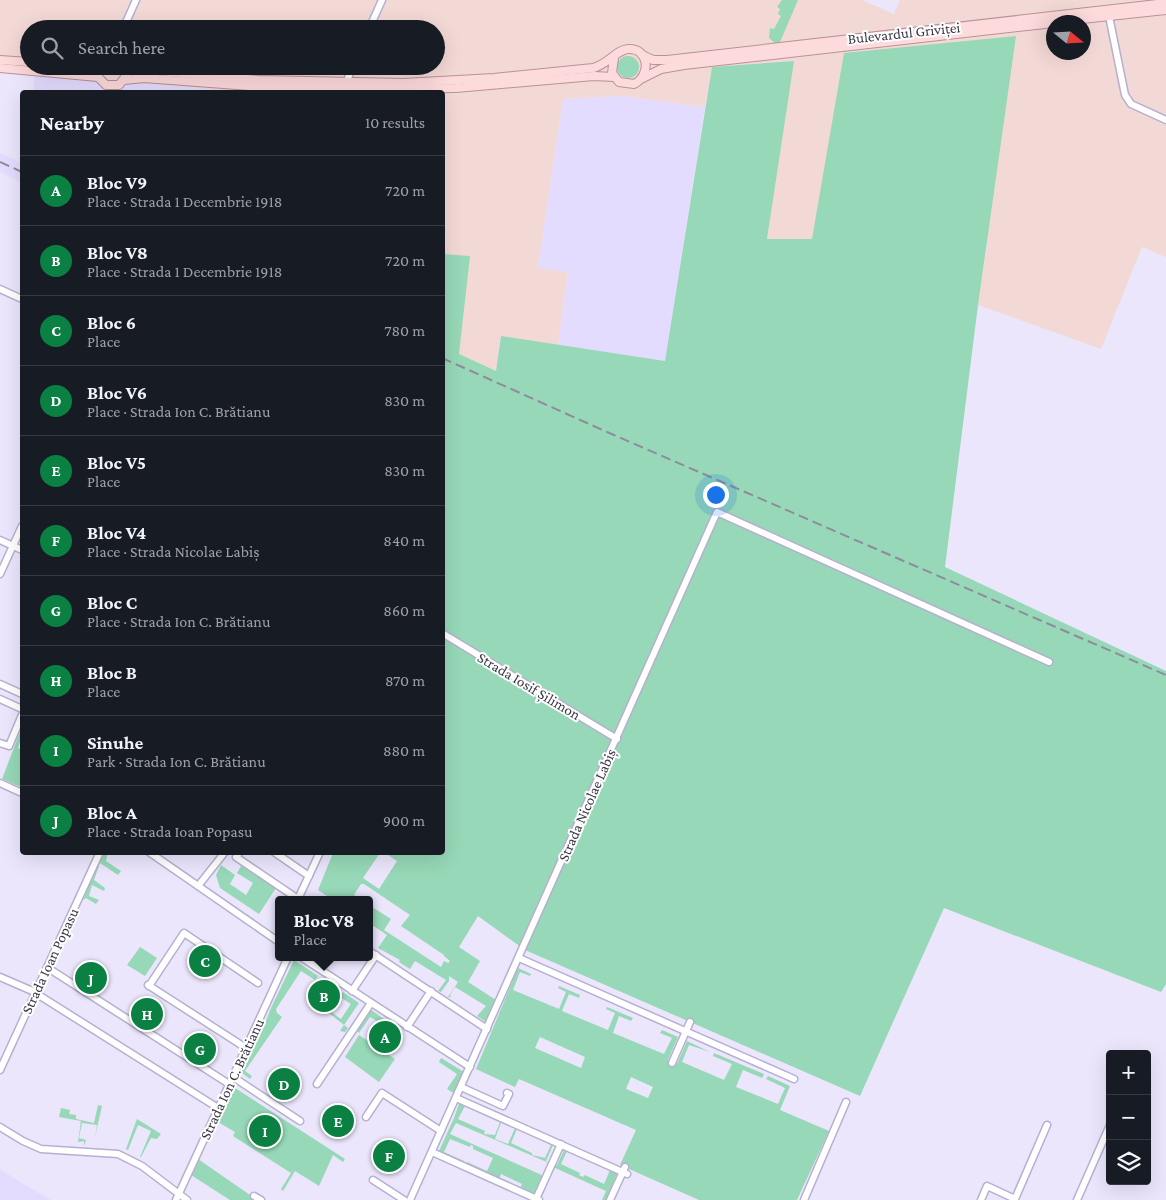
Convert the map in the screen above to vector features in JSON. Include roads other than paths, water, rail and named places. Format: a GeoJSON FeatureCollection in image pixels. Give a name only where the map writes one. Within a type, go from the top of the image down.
{"type":"FeatureCollection","features":[{"type":"Feature","properties":{"kind":"main road","name":"Bulevardul Griviței"},"geometry":{"type":"LineString","coordinates":[[642,55],[660,60],[695,57],[1166,3]]}},
{"type":"Feature","properties":{"kind":"main road","name":"Bulevardul Griviței"},"geometry":{"type":"LineString","coordinates":[[1091,18],[1166,10]]}},
{"type":"Feature","properties":{"kind":"main road","name":"Bulevardul Griviței"},"geometry":{"type":"LineString","coordinates":[[643,78],[661,69],[684,64],[1046,23]]}},
{"type":"Feature","properties":{"kind":"main road"},"geometry":{"type":"LineString","coordinates":[[76,75],[98,77],[103,84],[109,86],[116,86],[124,80],[144,78],[250,86],[403,89],[456,88],[594,76],[614,77],[628,85],[634,84],[643,78],[647,69],[642,55],[627,49],[600,67],[449,81],[346,83],[258,80],[207,75]]}},
{"type":"Feature","properties":{"kind":"main road"},"geometry":{"type":"LineString","coordinates":[[614,58],[611,68],[614,77]]}},
{"type":"Feature","properties":{"kind":"main road"},"geometry":{"type":"LineString","coordinates":[[0,60],[20,61]]}},
{"type":"Feature","properties":{"kind":"main road"},"geometry":{"type":"LineString","coordinates":[[0,68],[20,70]]}},
{"type":"Feature","properties":{"kind":"main road"},"geometry":{"type":"LineString","coordinates":[[124,75],[124,80]]}},
{"type":"Feature","properties":{"kind":"street"},"geometry":{"type":"LineString","coordinates":[[127,20],[136,0]]}},
{"type":"Feature","properties":{"kind":"street"},"geometry":{"type":"LineString","coordinates":[[374,20],[382,0]]}},
{"type":"Feature","properties":{"kind":"street"},"geometry":{"type":"LineString","coordinates":[[1108,16],[1125,96],[1131,104],[1166,120]]}},
{"type":"Feature","properties":{"kind":"street"},"geometry":{"type":"LineString","coordinates":[[346,83],[349,75]]}},
{"type":"Feature","properties":{"kind":"street"},"geometry":{"type":"LineString","coordinates":[[0,289],[20,298]]}},
{"type":"Feature","properties":{"kind":"street","name":"Strada Nicolae Labiș"},"geometry":{"type":"LineString","coordinates":[[410,1200],[488,1029],[717,512],[1049,662]]}},
{"type":"Feature","properties":{"kind":"street"},"geometry":{"type":"LineString","coordinates":[[0,574],[20,531]]}},
{"type":"Feature","properties":{"kind":"street"},"geometry":{"type":"LineString","coordinates":[[0,540],[20,549]]}},
{"type":"Feature","properties":{"kind":"street","name":"Strada Iosif Șilimon"},"geometry":{"type":"LineString","coordinates":[[445,635],[617,739]]}},
{"type":"Feature","properties":{"kind":"street"},"geometry":{"type":"LineString","coordinates":[[0,684],[20,693]]}},
{"type":"Feature","properties":{"kind":"street"},"geometry":{"type":"LineString","coordinates":[[0,699],[20,708]]}},
{"type":"Feature","properties":{"kind":"street"},"geometry":{"type":"LineString","coordinates":[[0,743],[9,746],[20,720]]}},
{"type":"Feature","properties":{"kind":"street"},"geometry":{"type":"LineString","coordinates":[[0,783],[20,792]]}},
{"type":"Feature","properties":{"kind":"street","name":"Strada Ioan Popasu"},"geometry":{"type":"LineString","coordinates":[[0,1068],[3,1056],[37,993],[99,855]]}},
{"type":"Feature","properties":{"kind":"street"},"geometry":{"type":"LineString","coordinates":[[153,855],[275,939]]}},
{"type":"Feature","properties":{"kind":"street"},"geometry":{"type":"LineString","coordinates":[[198,886],[223,855]]}},
{"type":"Feature","properties":{"kind":"street"},"geometry":{"type":"LineString","coordinates":[[238,855],[236,857],[294,896]]}},
{"type":"Feature","properties":{"kind":"street"},"geometry":{"type":"LineString","coordinates":[[278,855],[309,876]]}},
{"type":"Feature","properties":{"kind":"street"},"geometry":{"type":"LineString","coordinates":[[299,896],[319,855]]}},
{"type":"Feature","properties":{"kind":"street"},"geometry":{"type":"LineString","coordinates":[[246,1048],[148,985],[184,933],[258,983]]}},
{"type":"Feature","properties":{"kind":"street"},"geometry":{"type":"LineString","coordinates":[[373,953],[488,1029]]}},
{"type":"Feature","properties":{"kind":"street"},"geometry":{"type":"LineString","coordinates":[[373,960],[376,955]]}},
{"type":"Feature","properties":{"kind":"street"},"geometry":{"type":"LineString","coordinates":[[519,958],[794,1079]]}},
{"type":"Feature","properties":{"kind":"street","name":"Strada Ion C. Brătianu"},"geometry":{"type":"LineString","coordinates":[[177,1197],[205,1145],[218,1108],[286,961]]}},
{"type":"Feature","properties":{"kind":"street"},"geometry":{"type":"LineString","coordinates":[[307,961],[470,1067]]}},
{"type":"Feature","properties":{"kind":"street"},"geometry":{"type":"LineString","coordinates":[[352,991],[372,961]]}},
{"type":"Feature","properties":{"kind":"street"},"geometry":{"type":"LineString","coordinates":[[48,968],[229,1084]]}},
{"type":"Feature","properties":{"kind":"street"},"geometry":{"type":"LineString","coordinates":[[0,977],[37,993],[218,1108]]}},
{"type":"Feature","properties":{"kind":"street"},"geometry":{"type":"LineString","coordinates":[[407,1027],[431,991]]}},
{"type":"Feature","properties":{"kind":"street"},"geometry":{"type":"LineString","coordinates":[[317,1084],[370,1003]]}},
{"type":"Feature","properties":{"kind":"street"},"geometry":{"type":"LineString","coordinates":[[672,1063],[690,1022]]}},
{"type":"Feature","properties":{"kind":"street"},"geometry":{"type":"LineString","coordinates":[[233,1077],[300,1121]]}},
{"type":"Feature","properties":{"kind":"street"},"geometry":{"type":"LineString","coordinates":[[461,1088],[504,1106],[509,1094],[507,1093]]}},
{"type":"Feature","properties":{"kind":"street"},"geometry":{"type":"LineString","coordinates":[[366,1116],[382,1093],[441,1131]]}},
{"type":"Feature","properties":{"kind":"street"},"geometry":{"type":"LineString","coordinates":[[456,1098],[625,1171],[610,1200]]}},
{"type":"Feature","properties":{"kind":"street"},"geometry":{"type":"LineString","coordinates":[[804,1200],[846,1102]]}},
{"type":"Feature","properties":{"kind":"street"},"geometry":{"type":"LineString","coordinates":[[981,1200],[987,1186],[1015,1199],[1047,1125]]}},
{"type":"Feature","properties":{"kind":"street"},"geometry":{"type":"LineString","coordinates":[[0,1127],[23,1142],[41,1149],[118,1154],[142,1166],[177,1197],[187,1200]]}},
{"type":"Feature","properties":{"kind":"street"},"geometry":{"type":"LineString","coordinates":[[1078,1200],[1106,1134]]}},
{"type":"Feature","properties":{"kind":"street"},"geometry":{"type":"LineString","coordinates":[[432,1152],[537,1200],[561,1144]]}},
{"type":"Feature","properties":{"kind":"street"},"geometry":{"type":"LineString","coordinates":[[373,1180],[404,1200]]}},
{"type":"Feature","properties":{"kind":"railway"},"geometry":{"type":"LineString","coordinates":[[0,162],[20,171]]}},
{"type":"Feature","properties":{"kind":"railway"},"geometry":{"type":"LineString","coordinates":[[445,359],[607,432],[1166,675]]}},
{"type":"Feature","properties":{"kind":"place","name":"Bloc 6"},"geometry":{"type":"Point","coordinates":[205,961]}},
{"type":"Feature","properties":{"kind":"place","name":"Bloc A"},"geometry":{"type":"Point","coordinates":[91,978]}},
{"type":"Feature","properties":{"kind":"place","name":"Bloc V8"},"geometry":{"type":"Point","coordinates":[324,996]}},
{"type":"Feature","properties":{"kind":"place","name":"Bloc B"},"geometry":{"type":"Point","coordinates":[147,1014]}},
{"type":"Feature","properties":{"kind":"place","name":"Bloc V9"},"geometry":{"type":"Point","coordinates":[385,1037]}},
{"type":"Feature","properties":{"kind":"place","name":"Bloc C"},"geometry":{"type":"Point","coordinates":[200,1049]}},
{"type":"Feature","properties":{"kind":"place","name":"Bloc V6"},"geometry":{"type":"Point","coordinates":[284,1084]}},
{"type":"Feature","properties":{"kind":"place","name":"Bloc V5"},"geometry":{"type":"Point","coordinates":[338,1121]}},
{"type":"Feature","properties":{"kind":"place","name":"Sinuhe"},"geometry":{"type":"Point","coordinates":[265,1131]}},
{"type":"Feature","properties":{"kind":"place","name":"Bloc V4"},"geometry":{"type":"Point","coordinates":[389,1156]}}]}
